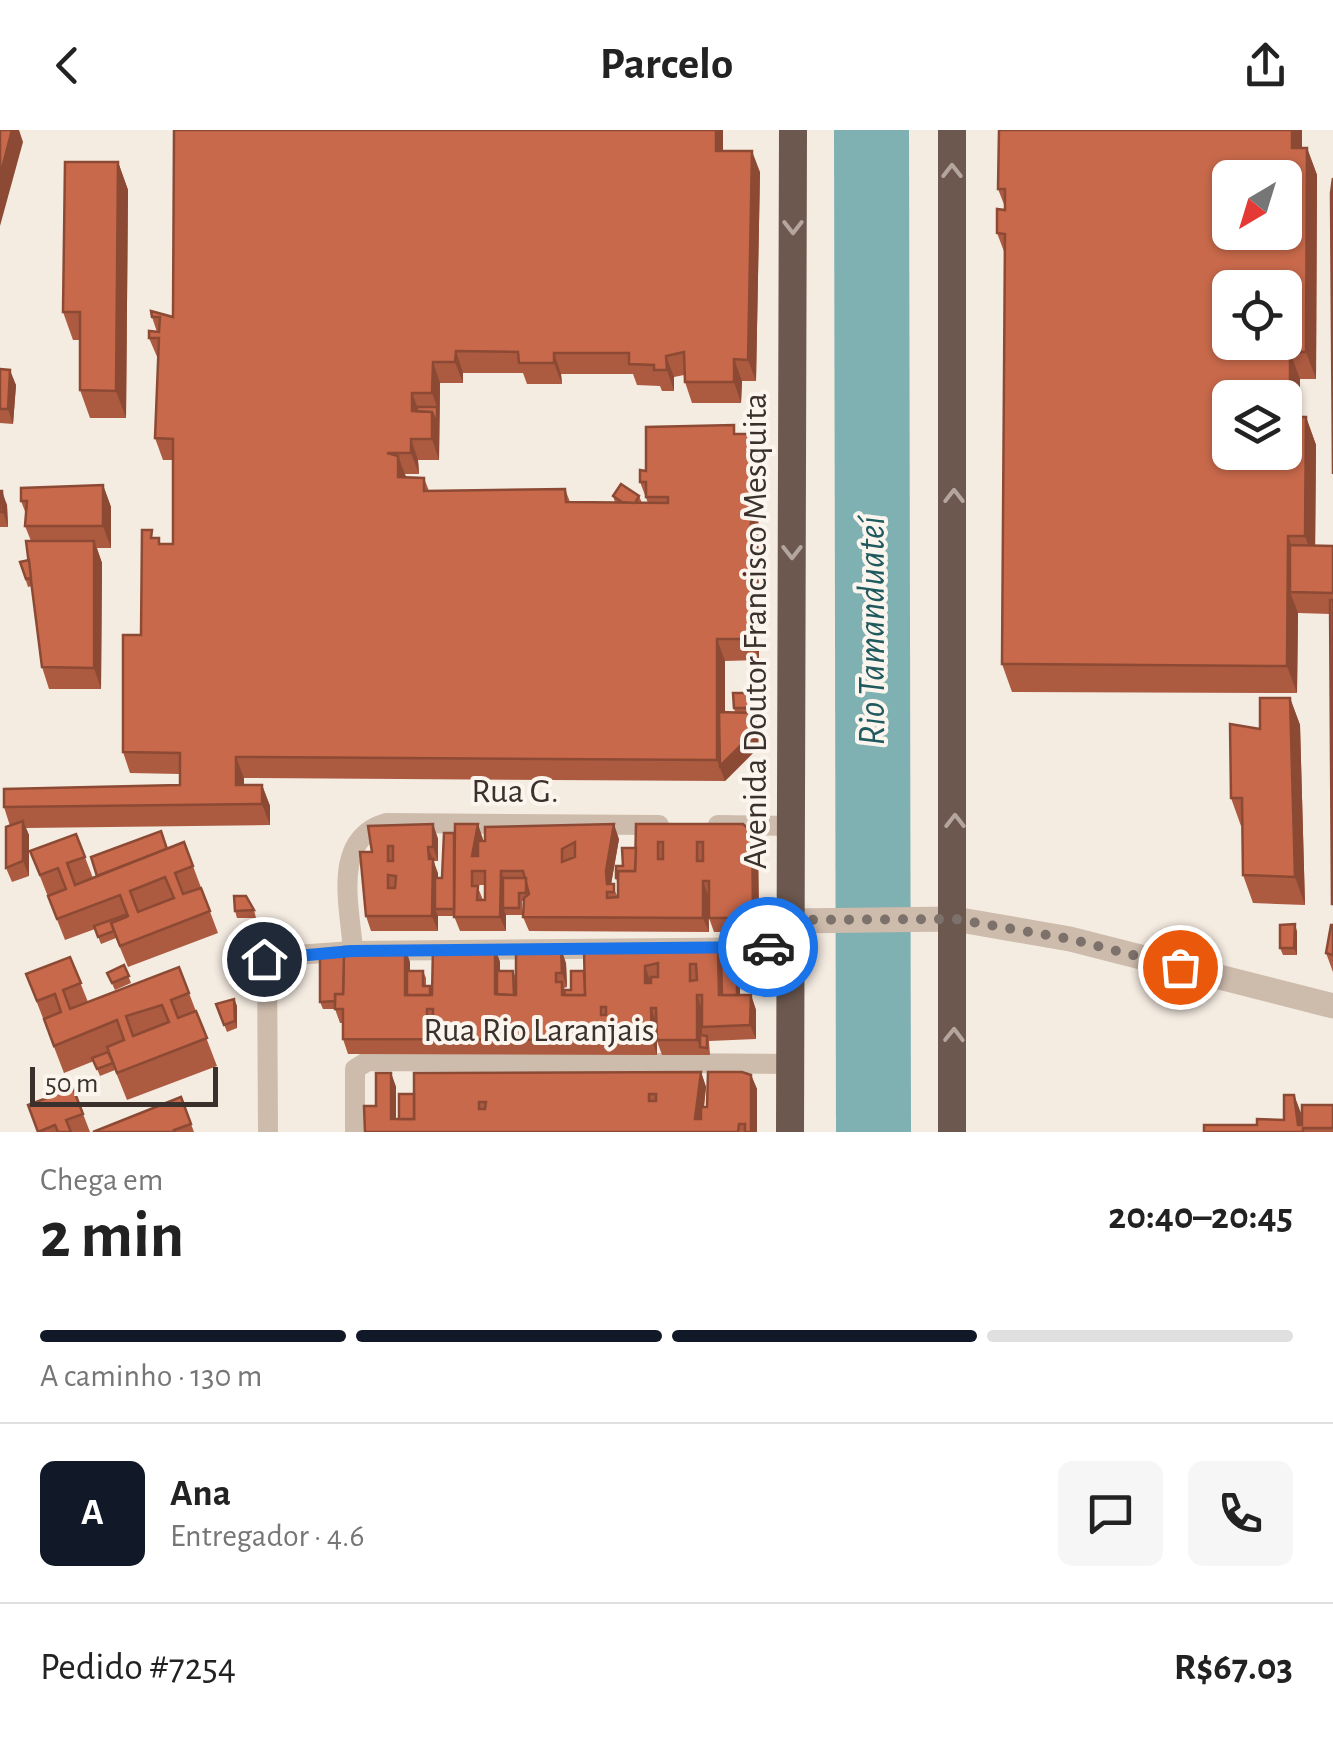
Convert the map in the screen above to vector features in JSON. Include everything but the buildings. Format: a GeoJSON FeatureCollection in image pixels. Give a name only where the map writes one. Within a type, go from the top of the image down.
{"type":"FeatureCollection","features":[{"type":"Feature","properties":{"kind":"highway","name":"Avenida Doutor Francisco Mesquita"},"geometry":{"type":"LineString","coordinates":[[790,1132],[793,130]]}},
{"type":"Feature","properties":{"kind":"highway"},"geometry":{"type":"LineString","coordinates":[[952,130],[952,1132]]}},
{"type":"Feature","properties":{"kind":"street","name":"Rua G."},"geometry":{"type":"LineString","coordinates":[[352,951],[350,854],[362,834],[386,823],[792,826]]}},
{"type":"Feature","properties":{"kind":"street"},"geometry":{"type":"LineString","coordinates":[[268,1132],[264,960],[352,951],[792,934],[820,920],[955,919],[1070,939],[1333,1006]]}},
{"type":"Feature","properties":{"kind":"street","name":"Rua Rio Laranjais"},"geometry":{"type":"LineString","coordinates":[[355,1132],[354,1074],[363,1062],[790,1064]]}},
{"type":"Feature","properties":{"kind":"water","name":"Rio Tamanduateí"},"geometry":{"type":"Polygon","coordinates":[[[834,130],[909,130],[911,1132],[836,1132],[834,130]]]}},
{"type":"Feature","properties":{"kind":"way so far"},"geometry":{"type":"LineString","coordinates":[[768,947],[792,947],[792,920],[955,919],[1070,939],[1180,967]]}},
{"type":"Feature","properties":{"kind":"route"},"geometry":{"type":"LineString","coordinates":[[264,959],[352,951],[768,947]]}}]}
